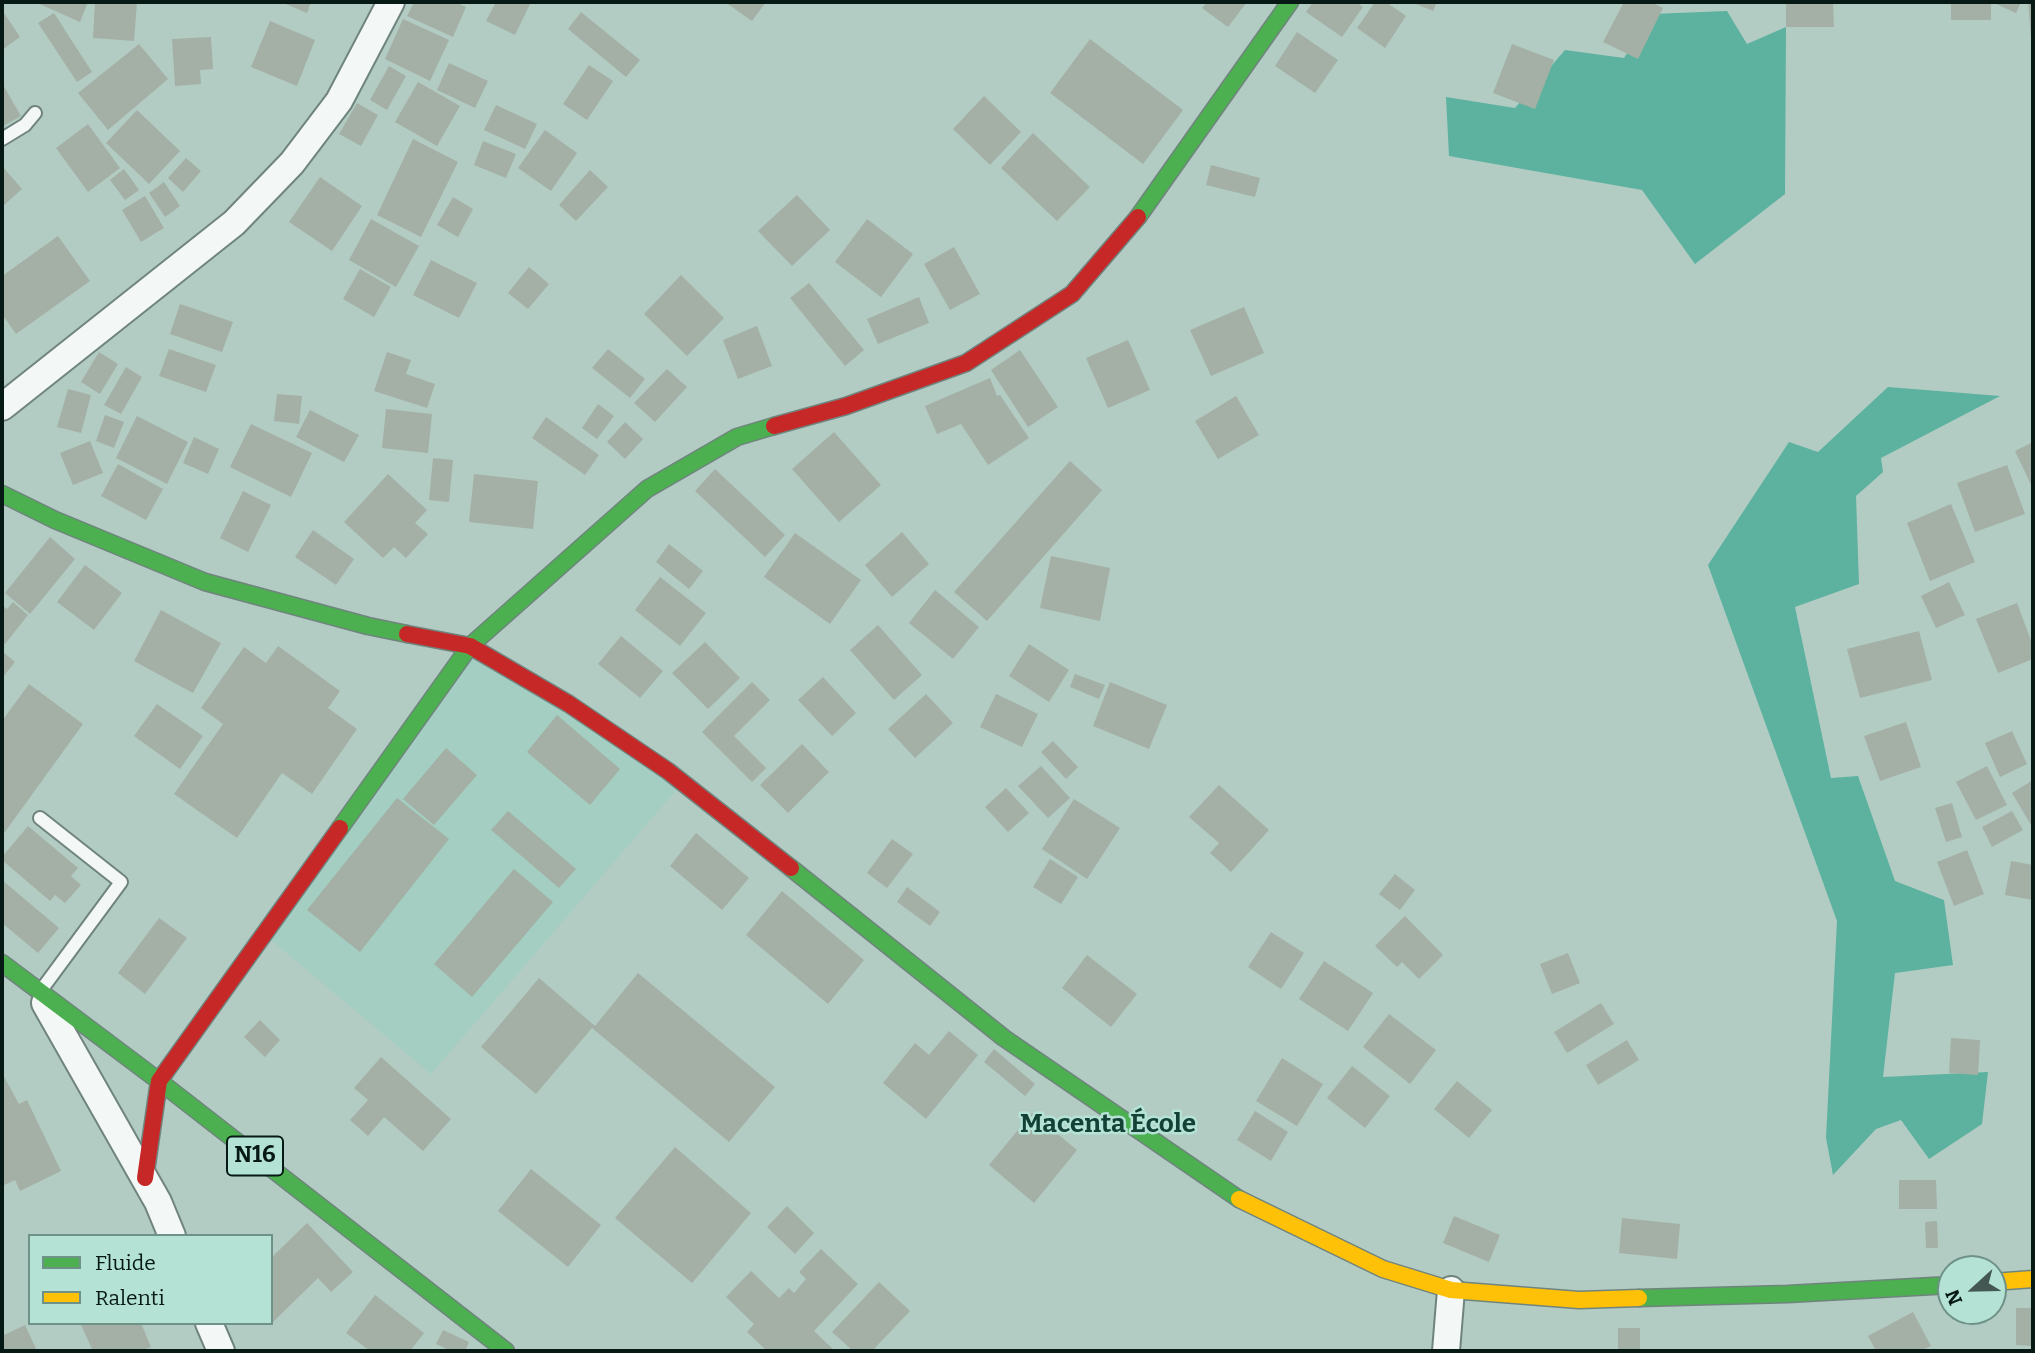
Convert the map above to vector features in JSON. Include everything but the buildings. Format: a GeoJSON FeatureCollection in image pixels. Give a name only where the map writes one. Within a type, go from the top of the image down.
{"type":"FeatureCollection","features":[{"type":"Feature","properties":{"kind":"main road"},"geometry":{"type":"LineString","coordinates":[[145,1178],[159,1081],[470,646],[647,489],[737,437],[846,406],[966,363],[1072,294],[1146,208],[1290,2]]}},
{"type":"Feature","properties":{"kind":"main road"},"geometry":{"type":"LineString","coordinates":[[2,494],[55,520],[205,582],[368,626],[470,646],[569,704],[668,771],[1004,1038],[1241,1200],[1382,1269],[1451,1290],[1579,1300],[1788,1294],[1937,1286]]}},
{"type":"Feature","properties":{"kind":"main road","name":"N16"},"geometry":{"type":"LineString","coordinates":[[2,963],[159,1081],[506,1351]]}},
{"type":"Feature","properties":{"kind":"main road"},"geometry":{"type":"LineString","coordinates":[[2007,1281],[2033,1279]]}},
{"type":"Feature","properties":{"kind":"street"},"geometry":{"type":"LineString","coordinates":[[2,407],[234,223],[292,163],[339,102],[391,2]]}},
{"type":"Feature","properties":{"kind":"street"},"geometry":{"type":"LineString","coordinates":[[39,992],[145,1178],[171,1234]]}},
{"type":"Feature","properties":{"kind":"street"},"geometry":{"type":"LineString","coordinates":[[1446,1351],[1451,1290]]}},
{"type":"Feature","properties":{"kind":"street"},"geometry":{"type":"LineString","coordinates":[[210,1325],[221,1351]]}},
{"type":"Feature","properties":{"kind":"lane"},"geometry":{"type":"LineString","coordinates":[[2,139],[25,125],[35,113]]}},
{"type":"Feature","properties":{"kind":"lane"},"geometry":{"type":"LineString","coordinates":[[39,992],[121,882],[40,818]]}},
{"type":"Feature","properties":{"kind":"shaded area"},"geometry":{"type":"Polygon","coordinates":[[[470,646],[683,782],[431,1074],[264,934],[470,646]]]}},
{"type":"Feature","properties":{"kind":"green space"},"geometry":{"type":"Polygon","coordinates":[[[1727,11],[1747,44],[1786,27],[1785,194],[1695,264],[1642,190],[1449,156],[1446,97],[1515,108],[1565,50],[1624,58],[1652,14],[1727,11]]]}},
{"type":"Feature","properties":{"kind":"green space"},"geometry":{"type":"Polygon","coordinates":[[[1888,387],[2000,396],[1881,458],[1883,472],[1856,496],[1859,584],[1795,607],[1831,778],[1858,776],[1895,881],[1944,900],[1953,965],[1895,973],[1883,1077],[1988,1072],[1982,1124],[1929,1159],[1901,1120],[1876,1129],[1833,1175],[1826,1138],[1837,921],[1708,565],[1789,442],[1818,452],[1888,387]]]}},
{"type":"Feature","properties":{"kind":"traffic: fast"},"geometry":{"type":"LineString","coordinates":[[1138,217],[1290,2]]}},
{"type":"Feature","properties":{"kind":"traffic: fast"},"geometry":{"type":"LineString","coordinates":[[340,828],[470,646],[647,489],[737,437],[774,426]]}},
{"type":"Feature","properties":{"kind":"traffic: fast"},"geometry":{"type":"LineString","coordinates":[[2,494],[55,520],[205,582],[407,634]]}},
{"type":"Feature","properties":{"kind":"traffic: fast"},"geometry":{"type":"LineString","coordinates":[[791,868],[1004,1038],[1239,1199]]}},
{"type":"Feature","properties":{"kind":"traffic: fast"},"geometry":{"type":"LineString","coordinates":[[2,963],[159,1081],[506,1351]]}},
{"type":"Feature","properties":{"kind":"traffic: fast"},"geometry":{"type":"LineString","coordinates":[[1639,1298],[1788,1294],[1937,1286]]}},
{"type":"Feature","properties":{"kind":"traffic: slow"},"geometry":{"type":"LineString","coordinates":[[1239,1199],[1383,1269],[1451,1290],[1579,1300],[1639,1298]]}},
{"type":"Feature","properties":{"kind":"traffic: slow"},"geometry":{"type":"LineString","coordinates":[[2007,1281],[2033,1279]]}},
{"type":"Feature","properties":{"kind":"traffic: jam"},"geometry":{"type":"LineString","coordinates":[[774,426],[846,406],[966,363],[1072,294],[1138,217]]}},
{"type":"Feature","properties":{"kind":"traffic: jam"},"geometry":{"type":"LineString","coordinates":[[407,634],[470,646],[569,704],[668,771],[791,868]]}},
{"type":"Feature","properties":{"kind":"traffic: jam"},"geometry":{"type":"LineString","coordinates":[[145,1178],[159,1081],[340,828]]}},
{"type":"Feature","properties":{"kind":"district","name":"Macenta École"},"geometry":{"type":"Point","coordinates":[1108,1125]}}]}
